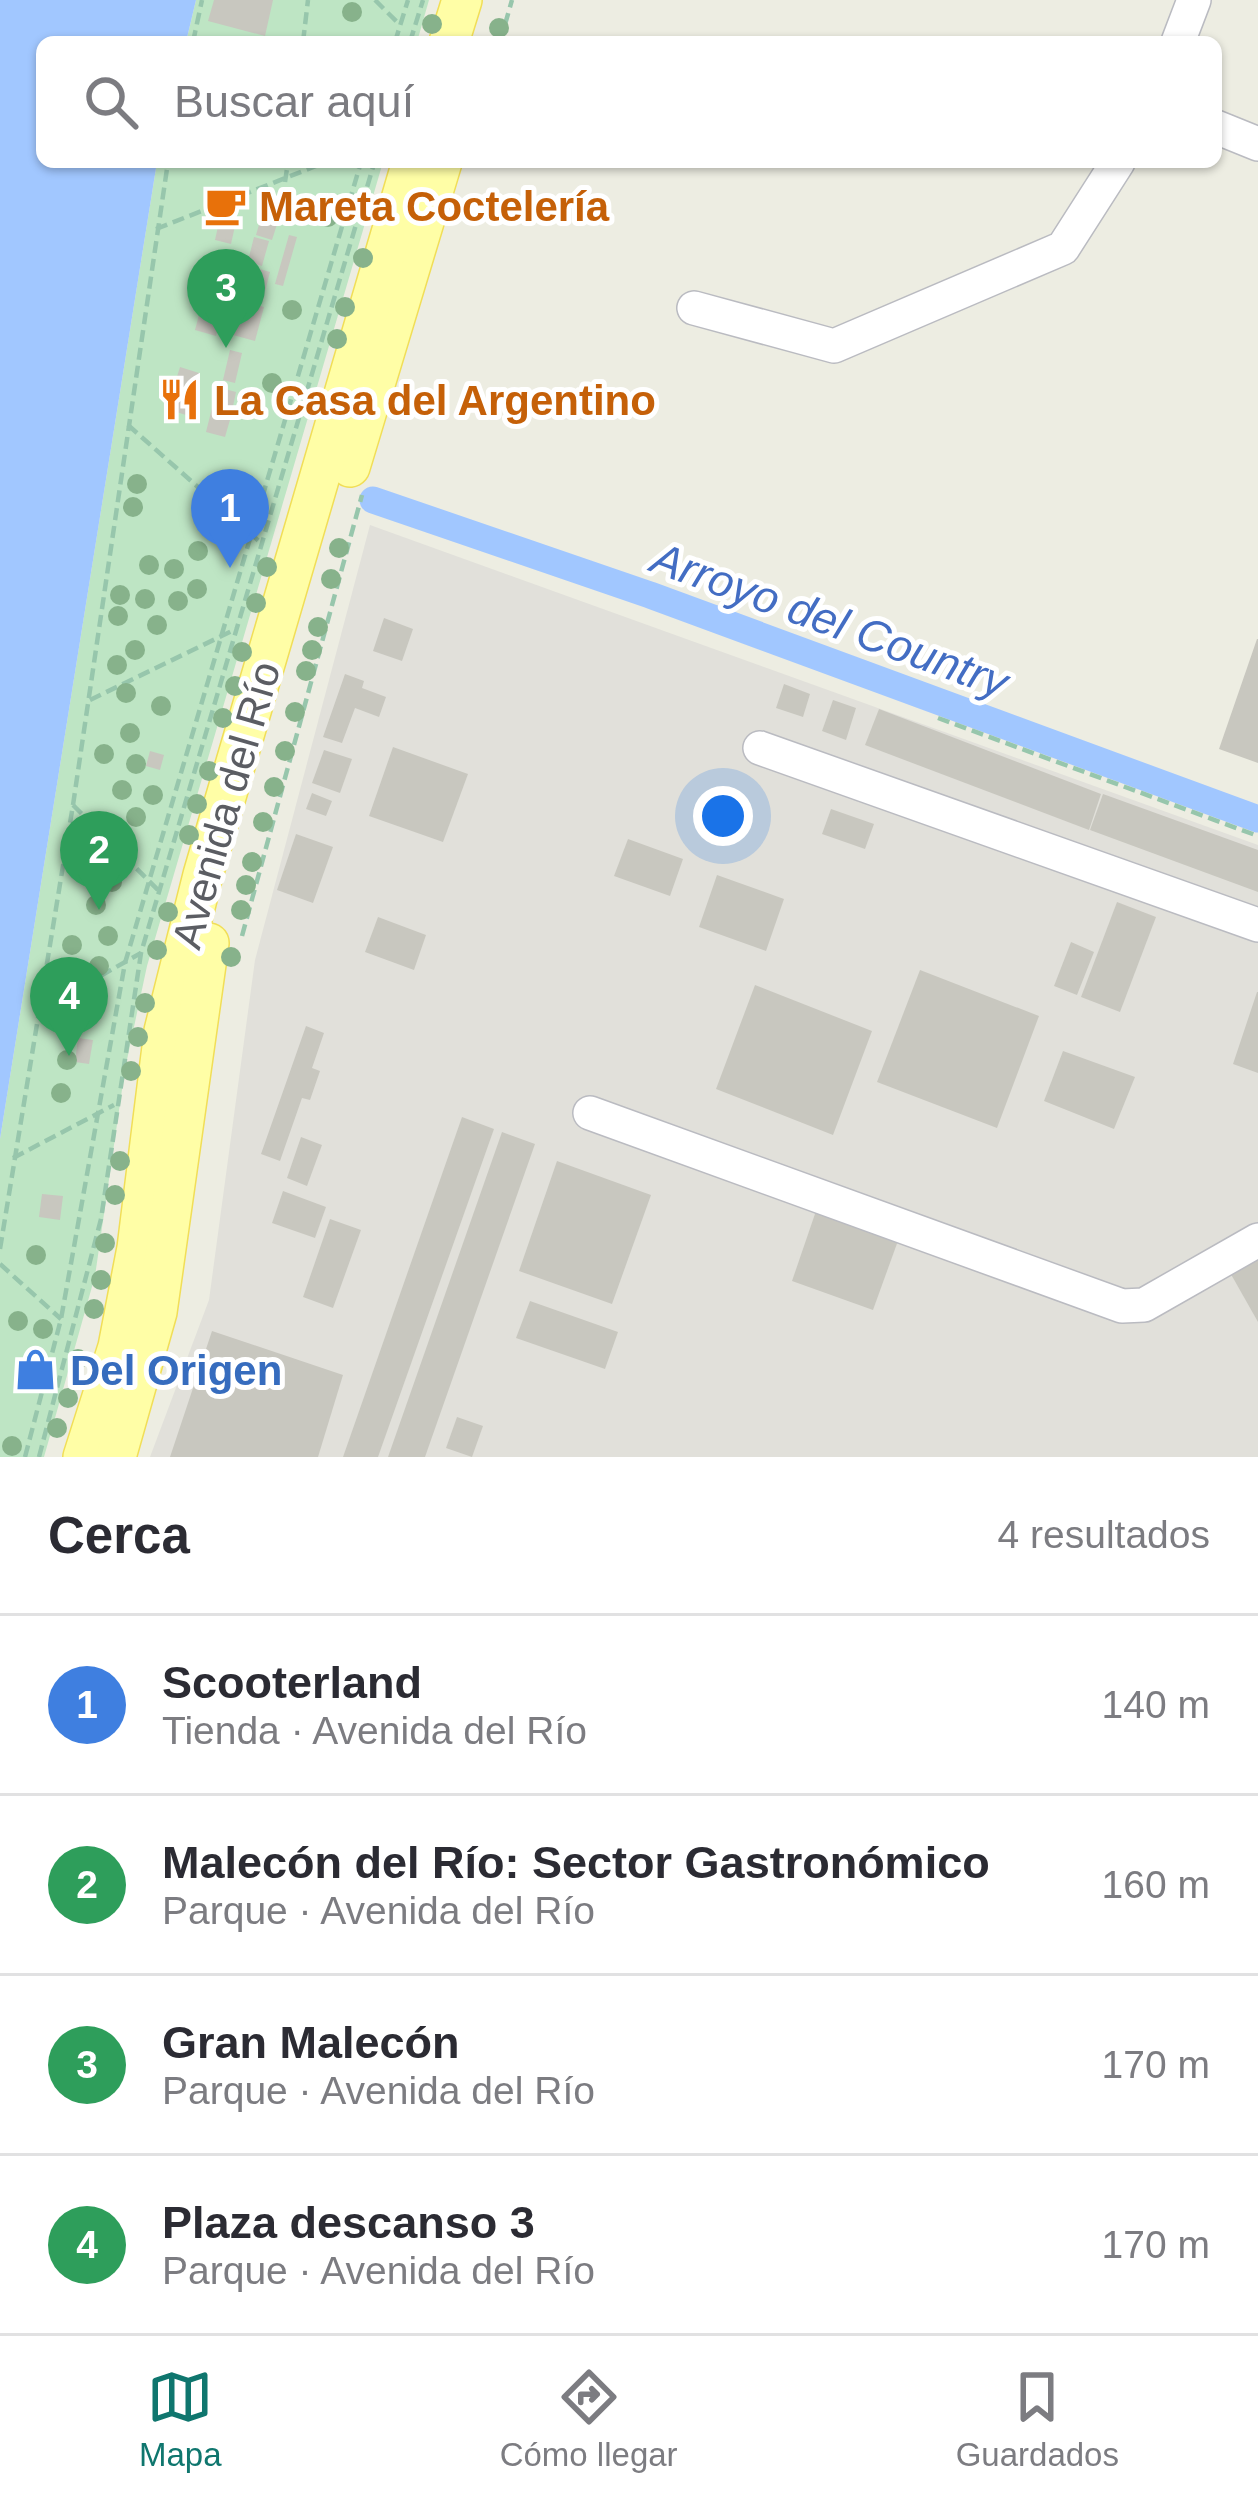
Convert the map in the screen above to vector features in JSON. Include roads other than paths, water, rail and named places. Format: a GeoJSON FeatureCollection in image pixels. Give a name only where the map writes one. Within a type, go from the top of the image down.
{"type":"FeatureCollection","features":[{"type":"Feature","properties":{"kind":"main road"},"geometry":{"type":"LineString","coordinates":[[451,36],[462,0]]}},
{"type":"Feature","properties":{"kind":"main road"},"geometry":{"type":"LineString","coordinates":[[480,36],[490,0]]}},
{"type":"Feature","properties":{"kind":"main road","name":"Avenida del Río"},"geometry":{"type":"LineString","coordinates":[[83,1457],[118,1347],[137,1248],[164,1031],[203,875],[410,168]]}},
{"type":"Feature","properties":{"kind":"main road","name":"Avenida del Río"},"geometry":{"type":"LineString","coordinates":[[116,1457],[158,1312],[209,941],[440,168]]}},
{"type":"Feature","properties":{"kind":"street"},"geometry":{"type":"LineString","coordinates":[[1180,36],[1194,0]]}},
{"type":"Feature","properties":{"kind":"street"},"geometry":{"type":"LineString","coordinates":[[1222,130],[1258,144]]}},
{"type":"Feature","properties":{"kind":"street"},"geometry":{"type":"LineString","coordinates":[[694,308],[834,346],[1063,248],[1114,168]]}},
{"type":"Feature","properties":{"kind":"street"},"geometry":{"type":"LineString","coordinates":[[760,748],[1258,925]]}},
{"type":"Feature","properties":{"kind":"street"},"geometry":{"type":"LineString","coordinates":[[590,1113],[1122,1306],[1144,1305],[1258,1240]]}},
{"type":"Feature","properties":{"kind":"water"},"geometry":{"type":"Polygon","coordinates":[[[0,0],[196,0],[187,36],[36,36],[36,168],[156,168],[0,1139],[0,0]]]}},
{"type":"Feature","properties":{"kind":"waterway","name":"Arroyo del Country"},"geometry":{"type":"LineString","coordinates":[[373,500],[650,595],[1258,819]]}},
{"type":"Feature","properties":{"kind":"place","name":"Mareta Coctelería"},"geometry":{"type":"Point","coordinates":[225,206]}},
{"type":"Feature","properties":{"kind":"place","name":"Gran Malecón"},"geometry":{"type":"Point","coordinates":[226,348]}},
{"type":"Feature","properties":{"kind":"place","name":"La Casa del Argentino"},"geometry":{"type":"Point","coordinates":[180,400]}},
{"type":"Feature","properties":{"kind":"place","name":"Scooterland"},"geometry":{"type":"Point","coordinates":[230,568]}},
{"type":"Feature","properties":{"kind":"place","name":"Malecón del Río: Sector Gastronómico"},"geometry":{"type":"Point","coordinates":[99,910]}},
{"type":"Feature","properties":{"kind":"place","name":"Plaza descanso 3"},"geometry":{"type":"Point","coordinates":[69,1056]}},
{"type":"Feature","properties":{"kind":"place","name":"Del Origen"},"geometry":{"type":"Point","coordinates":[36,1370]}}]}
